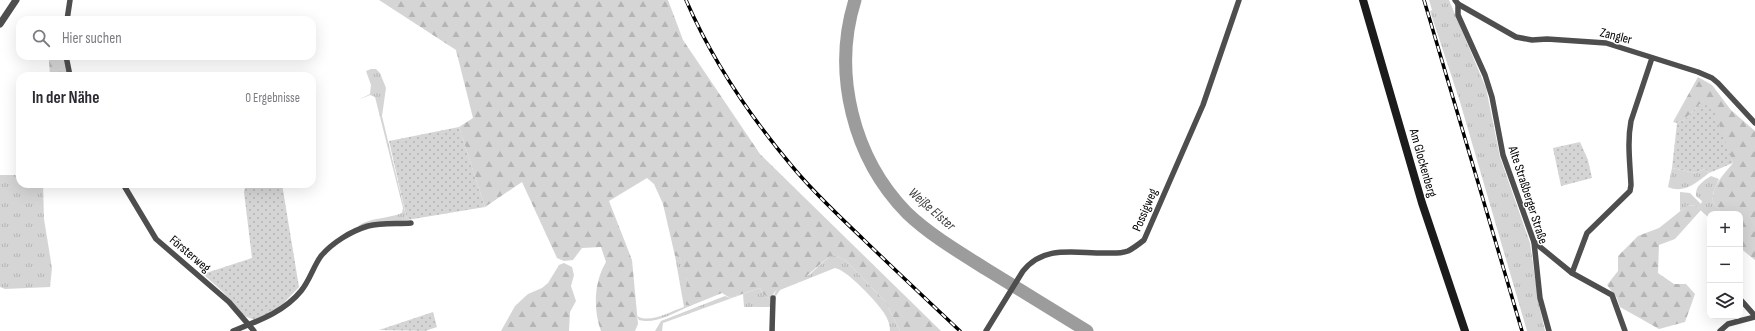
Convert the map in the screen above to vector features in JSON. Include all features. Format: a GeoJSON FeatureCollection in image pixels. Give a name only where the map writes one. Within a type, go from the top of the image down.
{"type":"FeatureCollection","features":[{"type":"Feature","properties":{"kind":"main road","name":"Am Glockenberg"},"geometry":{"type":"LineString","coordinates":[[1363,0],[1422,203],[1465,331]]}},
{"type":"Feature","properties":{"kind":"street"},"geometry":{"type":"LineString","coordinates":[[0,24],[16,0]]}},
{"type":"Feature","properties":{"kind":"street"},"geometry":{"type":"LineString","coordinates":[[68,16],[70,0]]}},
{"type":"Feature","properties":{"kind":"street","name":"Possigweg"},"geometry":{"type":"LineString","coordinates":[[986,331],[1023,271],[1030,262],[1040,256],[1051,252],[1116,253],[1128,250],[1144,240],[1203,105],[1239,0]]}},
{"type":"Feature","properties":{"kind":"street","name":"Zangler"},"geometry":{"type":"LineString","coordinates":[[1456,2],[1521,39],[1547,39],[1606,43],[1712,78],[1755,123]]}},
{"type":"Feature","properties":{"kind":"street","name":"Alte Straßberger Straße"},"geometry":{"type":"LineString","coordinates":[[1456,2],[1458,15],[1485,75],[1492,97],[1503,155],[1534,242],[1540,298],[1548,331]]}},
{"type":"Feature","properties":{"kind":"street"},"geometry":{"type":"LineString","coordinates":[[1572,273],[1587,233],[1630,191],[1631,185],[1628,145],[1629,132],[1633,115],[1652,58]]}},
{"type":"Feature","properties":{"kind":"street"},"geometry":{"type":"LineString","coordinates":[[67,60],[69,72]]}},
{"type":"Feature","properties":{"kind":"street","name":"Försterweg"},"geometry":{"type":"LineString","coordinates":[[125,188],[156,239],[224,297],[254,331]]}},
{"type":"Feature","properties":{"kind":"street"},"geometry":{"type":"LineString","coordinates":[[233,331],[277,312],[298,294],[321,256],[338,242],[368,226],[411,223]]}},
{"type":"Feature","properties":{"kind":"street"},"geometry":{"type":"LineString","coordinates":[[1534,242],[1572,273],[1612,295],[1625,331]]}},
{"type":"Feature","properties":{"kind":"street"},"geometry":{"type":"LineString","coordinates":[[772,298],[772,331]]}},
{"type":"Feature","properties":{"kind":"street"},"geometry":{"type":"LineString","coordinates":[[1720,331],[1728,324],[1755,317],[1743,303]]}},
{"type":"Feature","properties":{"kind":"green space"},"geometry":{"type":"Polygon","coordinates":[[[379,0],[668,0],[683,40],[760,154],[941,331],[900,331],[885,301],[845,260],[836,256],[830,256],[803,279],[794,281],[783,280],[770,299],[763,294],[760,288],[730,298],[722,293],[690,306],[686,305],[686,273],[680,258],[675,256],[663,204],[654,184],[647,178],[609,201],[632,260],[638,324],[635,331],[601,331],[598,323],[596,296],[599,278],[606,262],[601,247],[582,248],[573,260],[564,261],[557,258],[522,182],[485,207],[459,127],[473,118],[456,50],[379,0]]]}},
{"type":"Feature","properties":{"kind":"green space"},"geometry":{"type":"Polygon","coordinates":[[[1429,0],[1449,0],[1486,88],[1500,157],[1530,243],[1539,305],[1545,331],[1527,331],[1460,102],[1430,11],[1432,10],[1429,0]]]}},
{"type":"Feature","properties":{"kind":"green space"},"geometry":{"type":"Polygon","coordinates":[[[49,60],[65,60],[68,72],[50,72],[49,60]]]}},
{"type":"Feature","properties":{"kind":"green space"},"geometry":{"type":"Polygon","coordinates":[[[376,69],[380,73],[386,88],[382,116],[407,220],[360,228],[358,226],[363,223],[402,213],[403,208],[375,97],[370,95],[358,100],[370,94],[371,85],[366,71],[376,69]]]}},
{"type":"Feature","properties":{"kind":"green space"},"geometry":{"type":"Polygon","coordinates":[[[1698,77],[1712,85],[1731,110],[1755,131],[1755,260],[1743,250],[1743,211],[1720,211],[1712,201],[1716,185],[1733,163],[1725,143],[1700,104],[1684,120],[1677,123],[1673,122],[1698,77]]]}},
{"type":"Feature","properties":{"kind":"green space"},"geometry":{"type":"Polygon","coordinates":[[[1700,104],[1713,107],[1733,163],[1709,173],[1705,169],[1695,173],[1672,168],[1677,123],[1684,120],[1700,104]]]}},
{"type":"Feature","properties":{"kind":"green space"},"geometry":{"type":"Polygon","coordinates":[[[459,127],[485,207],[407,220],[389,141],[459,127]]]}},
{"type":"Feature","properties":{"kind":"green space"},"geometry":{"type":"Polygon","coordinates":[[[1580,142],[1588,160],[1592,178],[1561,186],[1553,148],[1580,142]]]}},
{"type":"Feature","properties":{"kind":"green space"},"geometry":{"type":"Polygon","coordinates":[[[1672,168],[1695,173],[1705,169],[1709,173],[1690,186],[1674,189],[1668,187],[1672,168]]]}},
{"type":"Feature","properties":{"kind":"green space"},"geometry":{"type":"Polygon","coordinates":[[[0,175],[16,175],[16,188],[43,188],[44,219],[52,268],[50,287],[5,289],[0,287],[0,175]]]}},
{"type":"Feature","properties":{"kind":"green space"},"geometry":{"type":"Polygon","coordinates":[[[1711,176],[1719,179],[1713,193],[1712,201],[1720,211],[1707,211],[1707,216],[1696,206],[1689,205],[1680,211],[1680,192],[1690,193],[1701,204],[1702,201],[1696,196],[1696,192],[1702,182],[1711,176]]]}},
{"type":"Feature","properties":{"kind":"green space"},"geometry":{"type":"Polygon","coordinates":[[[245,188],[283,188],[299,287],[277,310],[255,320],[244,316],[223,292],[203,274],[252,258],[244,192],[245,188]]]}},
{"type":"Feature","properties":{"kind":"green space"},"geometry":{"type":"Polygon","coordinates":[[[1688,205],[1696,206],[1701,210],[1675,239],[1659,245],[1658,273],[1674,284],[1686,284],[1695,294],[1685,322],[1659,329],[1620,307],[1617,298],[1607,285],[1618,271],[1618,256],[1638,236],[1659,228],[1688,205]]]}},
{"type":"Feature","properties":{"kind":"green space"},"geometry":{"type":"Polygon","coordinates":[[[675,256],[679,257],[685,269],[687,280],[686,305],[690,306],[651,321],[639,320],[637,316],[648,319],[654,318],[684,307],[675,256]]]}},
{"type":"Feature","properties":{"kind":"green space"},"geometry":{"type":"Polygon","coordinates":[[[830,256],[836,256],[845,260],[885,301],[900,331],[890,331],[887,318],[875,302],[847,274],[835,268],[780,290],[775,301],[775,331],[773,331],[774,295],[779,284],[783,280],[809,275],[830,256]]]}},
{"type":"Feature","properties":{"kind":"green space"},"geometry":{"type":"Polygon","coordinates":[[[564,263],[572,267],[574,275],[571,286],[576,301],[570,312],[569,331],[501,331],[515,306],[528,294],[542,288],[548,283],[559,265],[564,263]]]}},
{"type":"Feature","properties":{"kind":"green space"},"geometry":{"type":"Polygon","coordinates":[[[760,288],[763,294],[770,299],[770,307],[744,307],[743,294],[663,323],[662,331],[655,331],[661,321],[725,296],[730,298],[760,288]]]}},
{"type":"Feature","properties":{"kind":"green space"},"geometry":{"type":"Polygon","coordinates":[[[433,312],[437,327],[425,331],[379,330],[433,312]]]}},
{"type":"Feature","properties":{"kind":"waterway","name":"Weiße Elster"},"geometry":{"type":"LineString","coordinates":[[855,0],[848,28],[846,56],[847,85],[852,113],[861,141],[873,167],[888,191],[907,213],[935,236],[955,250],[1087,331]]}},
{"type":"Feature","properties":{"kind":"railway"},"geometry":{"type":"LineString","coordinates":[[686,0],[707,44],[732,86],[775,146],[808,185],[960,331]]}},
{"type":"Feature","properties":{"kind":"railway"},"geometry":{"type":"LineString","coordinates":[[1424,0],[1522,331]]}}]}
